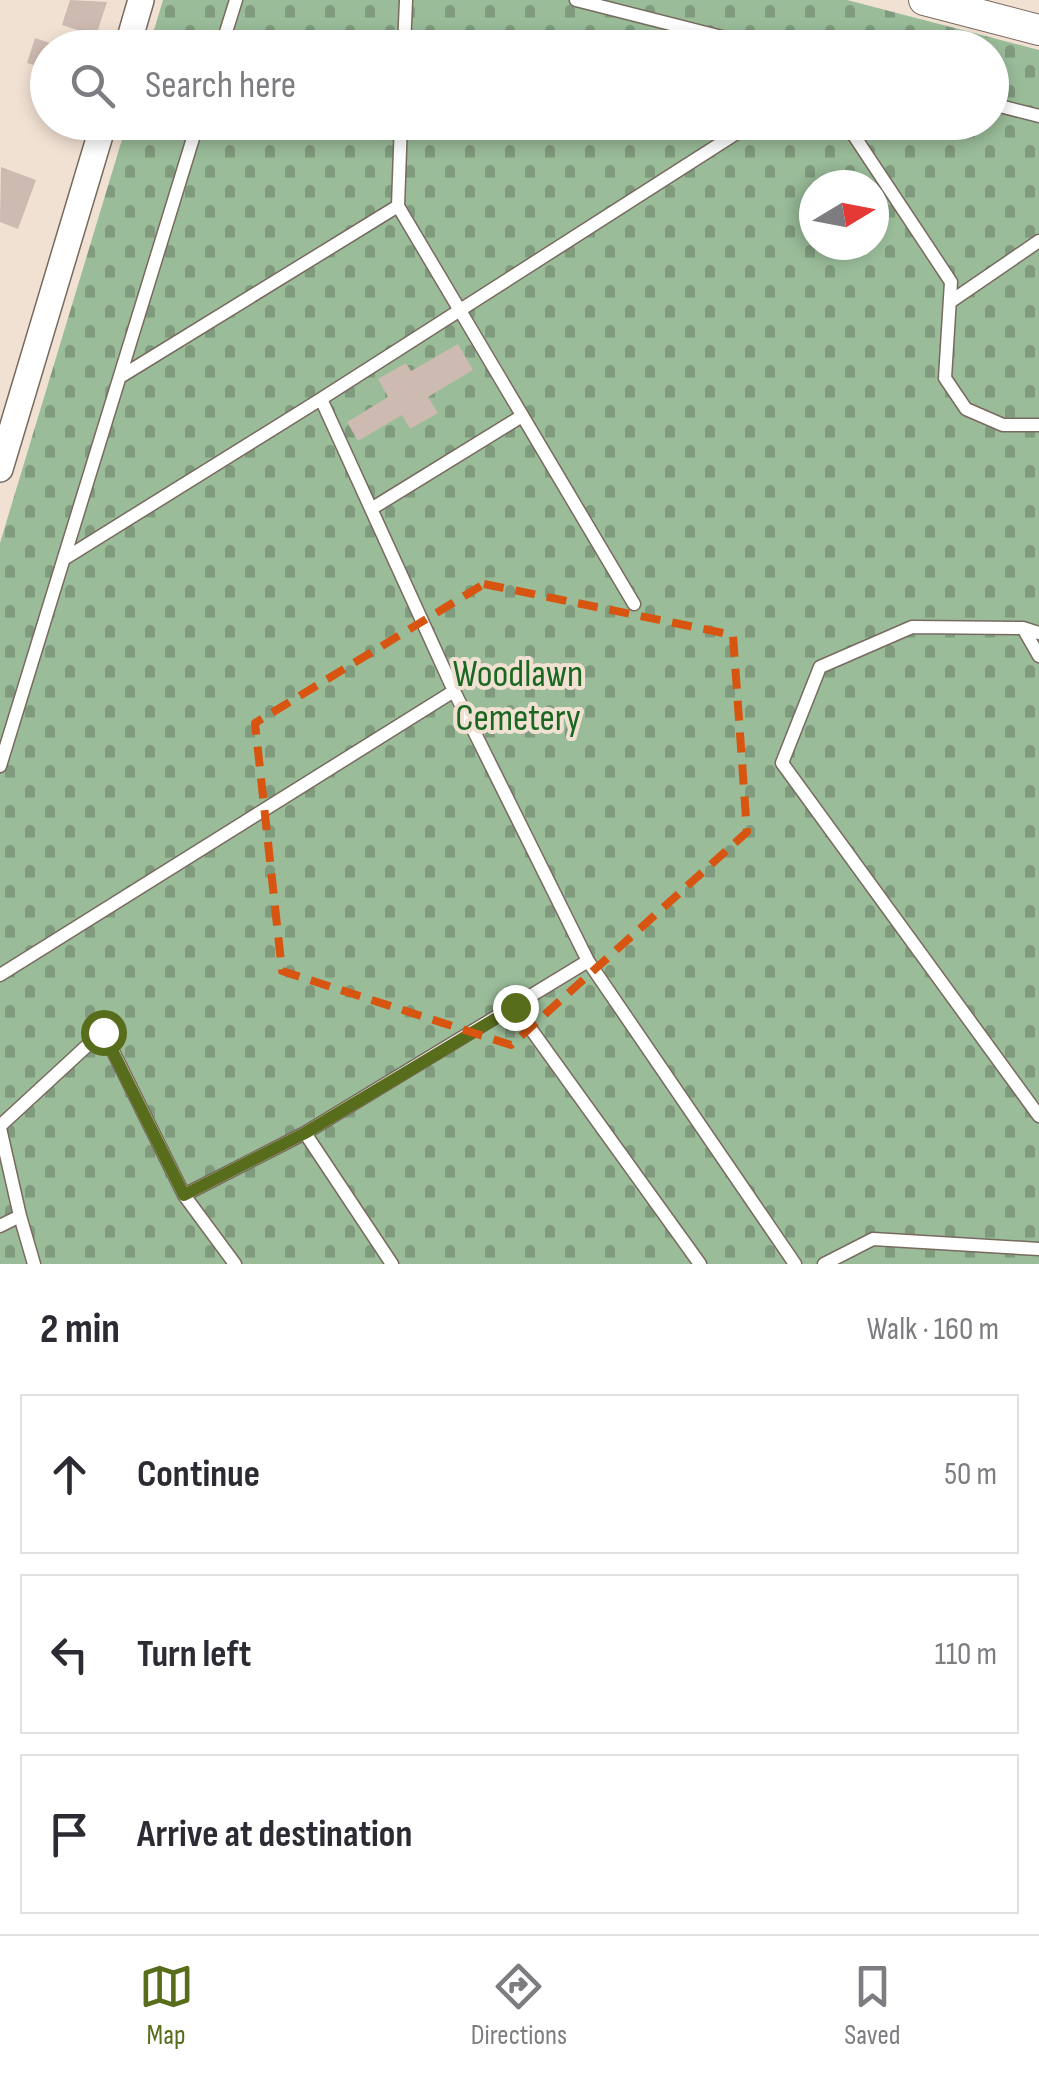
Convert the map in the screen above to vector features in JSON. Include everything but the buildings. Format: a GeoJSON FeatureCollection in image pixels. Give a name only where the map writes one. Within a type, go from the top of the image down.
{"type":"FeatureCollection","features":[{"type":"Feature","properties":{"kind":"street"},"geometry":{"type":"LineString","coordinates":[[132,30],[141,0]]}},
{"type":"Feature","properties":{"kind":"street"},"geometry":{"type":"LineString","coordinates":[[924,0],[1039,30]]}},
{"type":"Feature","properties":{"kind":"street"},"geometry":{"type":"LineString","coordinates":[[0,469],[99,140]]}},
{"type":"Feature","properties":{"kind":"lane"},"geometry":{"type":"LineString","coordinates":[[227,30],[236,0]]}},
{"type":"Feature","properties":{"kind":"lane"},"geometry":{"type":"LineString","coordinates":[[405,30],[406,0]]}},
{"type":"Feature","properties":{"kind":"lane"},"geometry":{"type":"LineString","coordinates":[[576,0],[694,30]]}},
{"type":"Feature","properties":{"kind":"lane"},"geometry":{"type":"LineString","coordinates":[[1009,108],[1039,116]]}},
{"type":"Feature","properties":{"kind":"lane"},"geometry":{"type":"LineString","coordinates":[[0,766],[192,140]]}},
{"type":"Feature","properties":{"kind":"lane"},"geometry":{"type":"LineString","coordinates":[[400,140],[398,206],[634,604]]}},
{"type":"Feature","properties":{"kind":"lane"},"geometry":{"type":"LineString","coordinates":[[64,559],[726,140]]}},
{"type":"Feature","properties":{"kind":"lane"},"geometry":{"type":"LineString","coordinates":[[857,140],[951,282],[945,378],[966,409],[1003,425],[1039,425]]}},
{"type":"Feature","properties":{"kind":"lane"},"geometry":{"type":"LineString","coordinates":[[120,377],[398,206]]}},
{"type":"Feature","properties":{"kind":"lane"},"geometry":{"type":"LineString","coordinates":[[950,302],[1039,241]]}},
{"type":"Feature","properties":{"kind":"lane"},"geometry":{"type":"LineString","coordinates":[[321,399],[454,691],[588,961],[795,1264]]}},
{"type":"Feature","properties":{"kind":"lane"},"geometry":{"type":"LineString","coordinates":[[371,509],[522,416]]}},
{"type":"Feature","properties":{"kind":"lane"},"geometry":{"type":"LineString","coordinates":[[1039,633],[1022,628],[912,627],[820,667],[782,762],[1039,1116]]}},
{"type":"Feature","properties":{"kind":"lane"},"geometry":{"type":"LineString","coordinates":[[1022,628],[1039,656]]}},
{"type":"Feature","properties":{"kind":"lane"},"geometry":{"type":"LineString","coordinates":[[0,975],[454,691]]}},
{"type":"Feature","properties":{"kind":"lane"},"geometry":{"type":"LineString","coordinates":[[184,1195],[305,1133],[588,961]]}},
{"type":"Feature","properties":{"kind":"lane"},"geometry":{"type":"LineString","coordinates":[[515,1007],[700,1264]]}},
{"type":"Feature","properties":{"kind":"lane"},"geometry":{"type":"LineString","coordinates":[[34,1264],[0,1127],[103,1032],[184,1195],[234,1264]]}},
{"type":"Feature","properties":{"kind":"lane"},"geometry":{"type":"LineString","coordinates":[[305,1133],[392,1264]]}},
{"type":"Feature","properties":{"kind":"lane"},"geometry":{"type":"LineString","coordinates":[[0,1226],[20,1216]]}},
{"type":"Feature","properties":{"kind":"lane"},"geometry":{"type":"LineString","coordinates":[[824,1264],[872,1239],[1039,1249]]}},
{"type":"Feature","properties":{"kind":"highlighted area"},"geometry":{"type":"Polygon","coordinates":[[[484,584],[733,635],[747,832],[511,1045],[282,971],[255,723],[484,584]]]}},
{"type":"Feature","properties":{"kind":"green space","name":"Woodlawn Cemetery"},"geometry":{"type":"Polygon","coordinates":[[[163,0],[847,0],[962,30],[154,30],[163,0]]]}},
{"type":"Feature","properties":{"kind":"green space","name":"Woodlawn Cemetery"},"geometry":{"type":"Polygon","coordinates":[[[1009,42],[1039,50],[1039,1264],[0,1264],[0,543],[122,140],[1009,140],[1009,42]]]}},
{"type":"Feature","properties":{"kind":"route"},"geometry":{"type":"LineString","coordinates":[[103,1032],[184,1195],[305,1133],[515,1007]]}}]}
